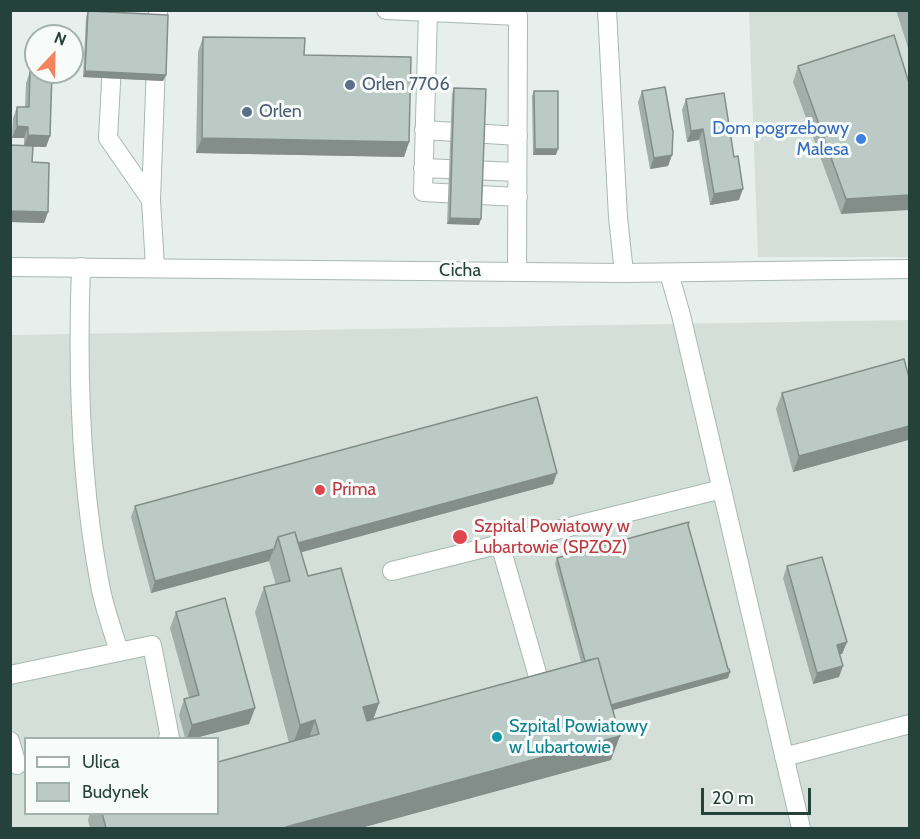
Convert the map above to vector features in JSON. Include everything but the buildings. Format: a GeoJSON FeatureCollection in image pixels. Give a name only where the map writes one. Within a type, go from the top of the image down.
{"type":"FeatureCollection","features":[{"type":"Feature","properties":{"kind":"street"},"geometry":{"type":"LineString","coordinates":[[115,10],[108,138],[152,200]]}},
{"type":"Feature","properties":{"kind":"street"},"geometry":{"type":"LineString","coordinates":[[155,267],[152,200],[158,10]]}},
{"type":"Feature","properties":{"kind":"street"},"geometry":{"type":"LineString","coordinates":[[386,10],[518,16],[518,272]]}},
{"type":"Feature","properties":{"kind":"street"},"geometry":{"type":"LineString","coordinates":[[607,10],[618,217],[624,273]]}},
{"type":"Feature","properties":{"kind":"street"},"geometry":{"type":"LineString","coordinates":[[428,12],[423,192],[518,197]]}},
{"type":"Feature","properties":{"kind":"street"},"geometry":{"type":"LineString","coordinates":[[424,130],[518,136]]}},
{"type":"Feature","properties":{"kind":"street"},"geometry":{"type":"LineString","coordinates":[[423,168],[517,172]]}},
{"type":"Feature","properties":{"kind":"street","name":"Cicha"},"geometry":{"type":"LineString","coordinates":[[10,267],[624,273],[909,269]]}},
{"type":"Feature","properties":{"kind":"street"},"geometry":{"type":"LineString","coordinates":[[81,267],[79,328],[82,454],[100,587],[119,651]]}},
{"type":"Feature","properties":{"kind":"street"},"geometry":{"type":"LineString","coordinates":[[669,273],[801,828]]}},
{"type":"Feature","properties":{"kind":"street"},"geometry":{"type":"LineString","coordinates":[[392,571],[722,489]]}},
{"type":"Feature","properties":{"kind":"street"},"geometry":{"type":"LineString","coordinates":[[500,544],[537,673]]}},
{"type":"Feature","properties":{"kind":"street"},"geometry":{"type":"LineString","coordinates":[[10,675],[152,645],[170,737]]}},
{"type":"Feature","properties":{"kind":"street"},"geometry":{"type":"LineString","coordinates":[[784,757],[909,724]]}},
{"type":"Feature","properties":{"kind":"street"},"geometry":{"type":"LineString","coordinates":[[10,741],[18,764]]}},
{"type":"Feature","properties":{"kind":"shaded area"},"geometry":{"type":"Polygon","coordinates":[[[749,11],[909,11],[909,51],[902,31],[910,54],[909,257],[758,257],[749,11]]]}},
{"type":"Feature","properties":{"kind":"shaded area","name":"Szpital Powiatowy w Lubartowie (SPZOZ)"},"geometry":{"type":"Polygon","coordinates":[[[909,320],[909,828],[11,828],[10,335],[909,320]]]}},
{"type":"Feature","properties":{"kind":"place","name":"Orlen 7706"},"geometry":{"type":"Point","coordinates":[350,85]}},
{"type":"Feature","properties":{"kind":"place","name":"Orlen"},"geometry":{"type":"Point","coordinates":[247,112]}},
{"type":"Feature","properties":{"kind":"place","name":"Dom pogrzebowy Malesa"},"geometry":{"type":"Point","coordinates":[861,139]}},
{"type":"Feature","properties":{"kind":"place","name":"Prima"},"geometry":{"type":"Point","coordinates":[320,490]}},
{"type":"Feature","properties":{"kind":"place","name":"Szpital Powiatowy w Lubartowie (SPZOZ)"},"geometry":{"type":"Point","coordinates":[460,537]}},
{"type":"Feature","properties":{"kind":"place","name":"Szpital Powiatowy w Lubartowie"},"geometry":{"type":"Point","coordinates":[497,737]}}]}
